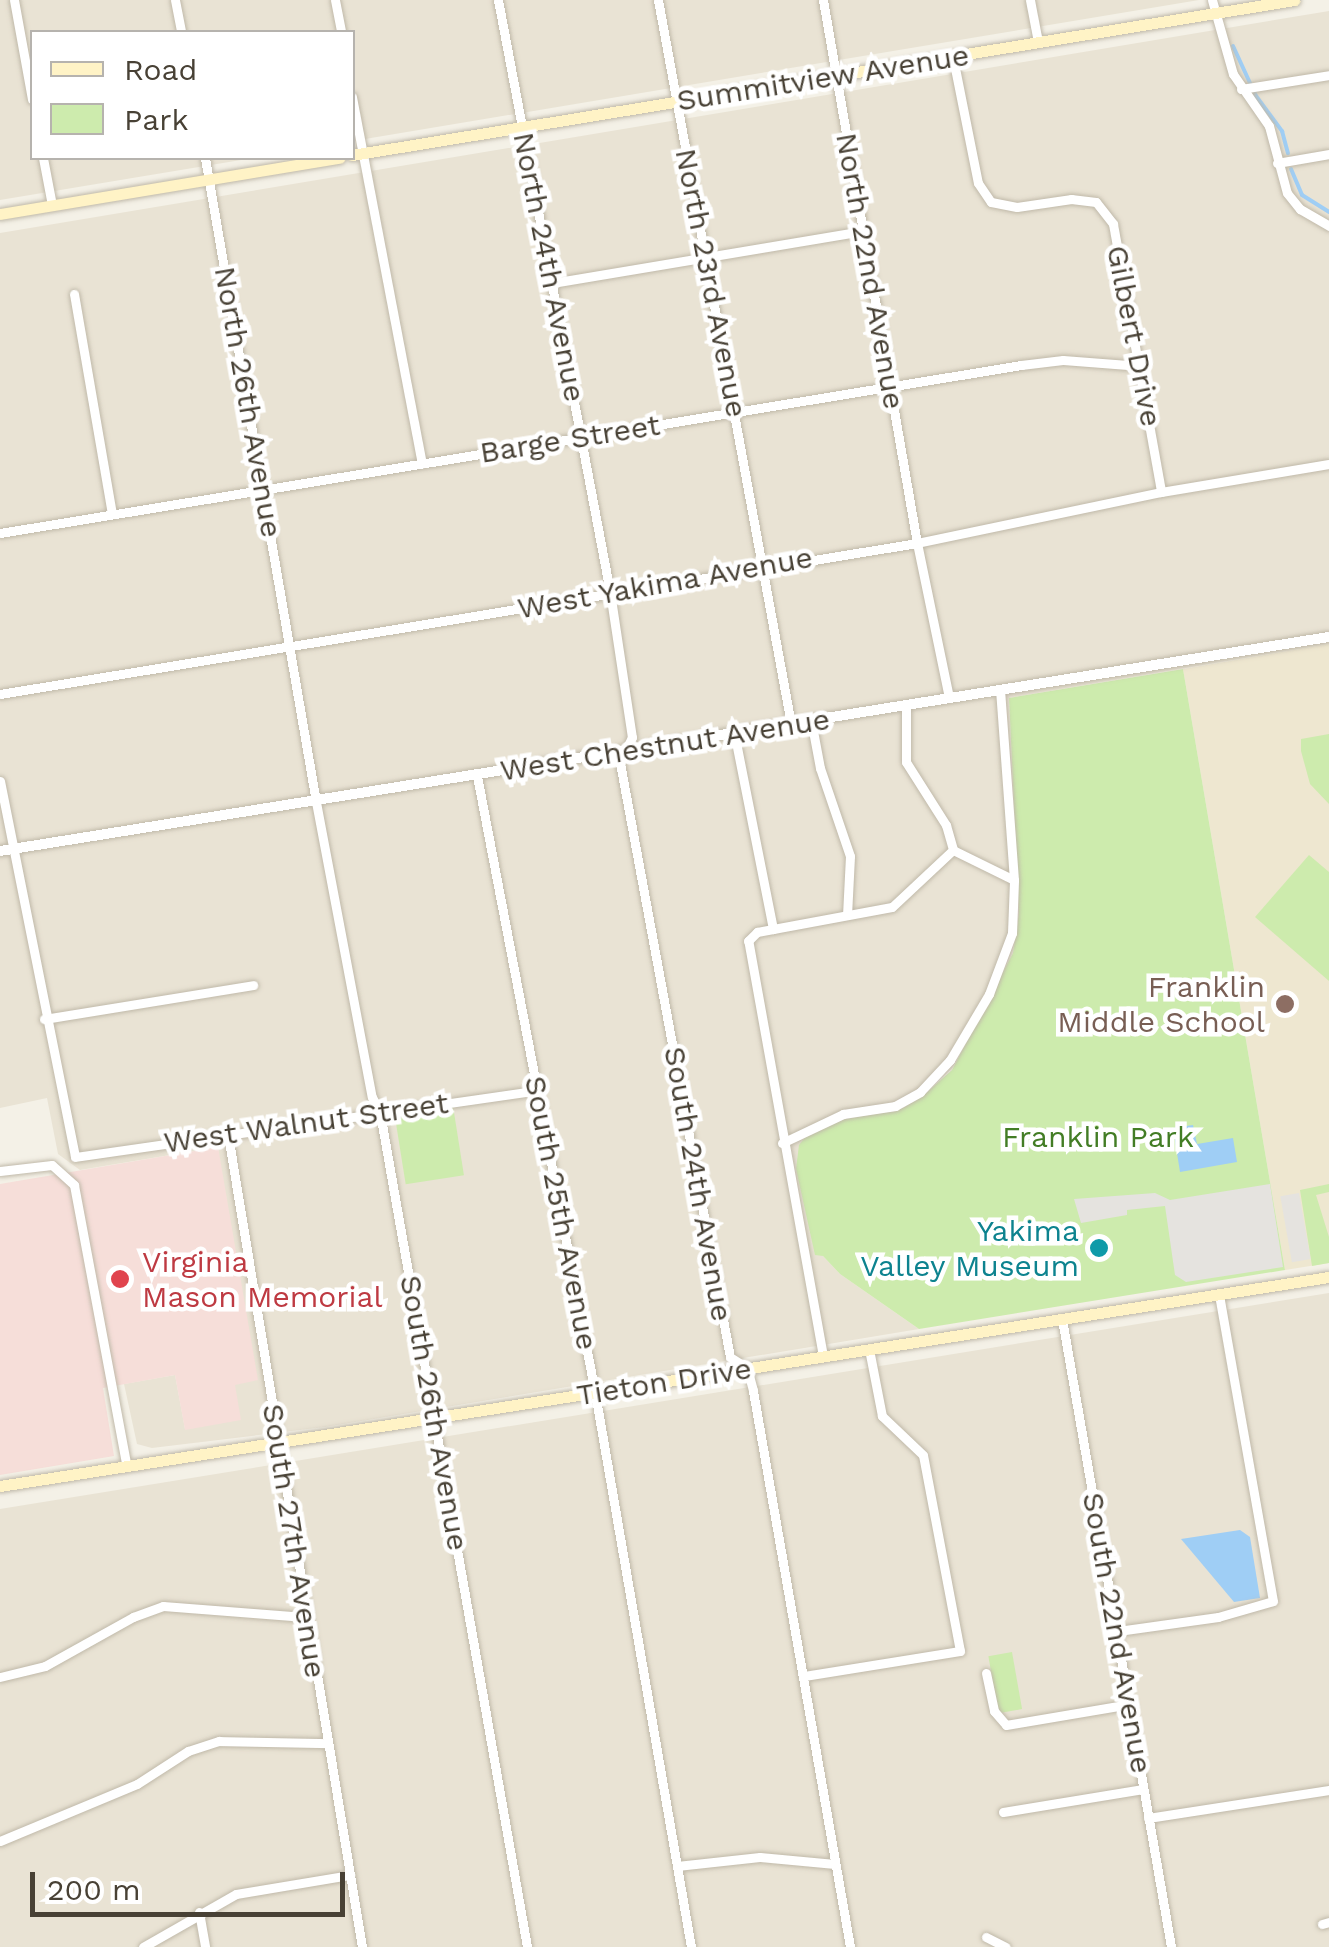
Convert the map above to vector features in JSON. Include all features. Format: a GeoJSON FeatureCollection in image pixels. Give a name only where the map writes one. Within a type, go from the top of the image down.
{"type":"FeatureCollection","features":[{"type":"Feature","properties":{"kind":"main road","name":"Summitview Avenue"},"geometry":{"type":"LineString","coordinates":[[358,154],[835,73],[953,58],[1213,6],[1294,0]]}},
{"type":"Feature","properties":{"kind":"main road"},"geometry":{"type":"LineString","coordinates":[[0,214],[327,160]]}},
{"type":"Feature","properties":{"kind":"main road","name":"Tieton Drive"},"geometry":{"type":"LineString","coordinates":[[0,1486],[1329,1277]]}},
{"type":"Feature","properties":{"kind":"street"},"geometry":{"type":"LineString","coordinates":[[14,0],[30,88]]}},
{"type":"Feature","properties":{"kind":"street"},"geometry":{"type":"LineString","coordinates":[[176,0],[182,30]]}},
{"type":"Feature","properties":{"kind":"street"},"geometry":{"type":"LineString","coordinates":[[335,0],[341,30]]}},
{"type":"Feature","properties":{"kind":"street","name":"North 24th Avenue"},"geometry":{"type":"LineString","coordinates":[[498,0],[610,592]]}},
{"type":"Feature","properties":{"kind":"street","name":"North 23rd Avenue"},"geometry":{"type":"LineString","coordinates":[[658,0],[791,724]]}},
{"type":"Feature","properties":{"kind":"street","name":"North 22nd Avenue"},"geometry":{"type":"LineString","coordinates":[[823,0],[916,542]]}},
{"type":"Feature","properties":{"kind":"street"},"geometry":{"type":"LineString","coordinates":[[1030,0],[1038,42]]}},
{"type":"Feature","properties":{"kind":"street"},"geometry":{"type":"LineString","coordinates":[[1213,6],[1224,52],[1269,126],[1286,193],[1300,209],[1329,226]]}},
{"type":"Feature","properties":{"kind":"street","name":"Gilbert Drive"},"geometry":{"type":"LineString","coordinates":[[953,58],[978,182],[991,202],[1017,208],[1071,199],[1096,202],[1113,224],[1162,492]]}},
{"type":"Feature","properties":{"kind":"street"},"geometry":{"type":"LineString","coordinates":[[1248,88],[1329,75]]}},
{"type":"Feature","properties":{"kind":"street"},"geometry":{"type":"LineString","coordinates":[[355,126],[422,463]]}},
{"type":"Feature","properties":{"kind":"street"},"geometry":{"type":"LineString","coordinates":[[1278,163],[1329,154]]}},
{"type":"Feature","properties":{"kind":"street"},"geometry":{"type":"LineString","coordinates":[[44,160],[52,205]]}},
{"type":"Feature","properties":{"kind":"street","name":"North 26th Avenue"},"geometry":{"type":"LineString","coordinates":[[204,160],[265,488],[289,646]]}},
{"type":"Feature","properties":{"kind":"street"},"geometry":{"type":"LineString","coordinates":[[552,283],[863,231]]}},
{"type":"Feature","properties":{"kind":"street"},"geometry":{"type":"LineString","coordinates":[[74,294],[112,514]]}},
{"type":"Feature","properties":{"kind":"street","name":"Barge Street"},"geometry":{"type":"LineString","coordinates":[[0,532],[1062,360],[1141,366]]}},
{"type":"Feature","properties":{"kind":"street","name":"West Yakima Avenue"},"geometry":{"type":"LineString","coordinates":[[0,694],[916,542],[1162,492],[1329,464]]}},
{"type":"Feature","properties":{"kind":"street"},"geometry":{"type":"LineString","coordinates":[[916,542],[949,698]]}},
{"type":"Feature","properties":{"kind":"street","name":"South 24th Avenue"},"geometry":{"type":"LineString","coordinates":[[610,592],[632,736],[620,763],[730,1357],[746,1368],[850,1947]]}},
{"type":"Feature","properties":{"kind":"street","name":"West Chestnut Avenue"},"geometry":{"type":"LineString","coordinates":[[6,850],[1329,637]]}},
{"type":"Feature","properties":{"kind":"street","name":"South 26th Avenue"},"geometry":{"type":"LineString","coordinates":[[289,646],[372,1097],[380,1112],[527,1947]]}},
{"type":"Feature","properties":{"kind":"street"},"geometry":{"type":"LineString","coordinates":[[782,1143],[843,1114],[895,1106],[920,1092],[950,1060],[989,994],[1012,932],[1014,880],[1000,690]]}},
{"type":"Feature","properties":{"kind":"street"},"geometry":{"type":"LineString","coordinates":[[906,705],[906,762],[946,824],[953,850],[1014,880]]}},
{"type":"Feature","properties":{"kind":"street"},"geometry":{"type":"LineString","coordinates":[[811,720],[820,768],[850,856],[847,915]]}},
{"type":"Feature","properties":{"kind":"street"},"geometry":{"type":"LineString","coordinates":[[734,732],[773,929]]}},
{"type":"Feature","properties":{"kind":"street","name":"South 25th Avenue"},"geometry":{"type":"LineString","coordinates":[[477,776],[596,1393],[691,1947]]}},
{"type":"Feature","properties":{"kind":"street"},"geometry":{"type":"LineString","coordinates":[[0,781],[6,850],[44,1019],[253,985]]}},
{"type":"Feature","properties":{"kind":"street"},"geometry":{"type":"LineString","coordinates":[[823,1356],[748,942],[751,935],[773,929],[892,908],[953,850]]}},
{"type":"Feature","properties":{"kind":"street","name":"West Walnut Street"},"geometry":{"type":"LineString","coordinates":[[44,1019],[74,1157],[538,1090]]}},
{"type":"Feature","properties":{"kind":"street","name":"South 27th Avenue"},"geometry":{"type":"LineString","coordinates":[[228,1135],[362,1947]]}},
{"type":"Feature","properties":{"kind":"street"},"geometry":{"type":"LineString","coordinates":[[0,1171],[40,1164],[62,1170],[74,1185],[126,1464]]}},
{"type":"Feature","properties":{"kind":"street"},"geometry":{"type":"LineString","coordinates":[[1118,1631],[1218,1616],[1273,1601],[1218,1294]]}},
{"type":"Feature","properties":{"kind":"street","name":"South 22nd Avenue"},"geometry":{"type":"LineString","coordinates":[[1062,1319],[1172,1947]]}},
{"type":"Feature","properties":{"kind":"street"},"geometry":{"type":"LineString","coordinates":[[804,1676],[960,1651],[923,1454],[882,1416],[868,1348]]}},
{"type":"Feature","properties":{"kind":"street"},"geometry":{"type":"LineString","coordinates":[[0,1677],[45,1666],[133,1617],[163,1606],[305,1617]]}},
{"type":"Feature","properties":{"kind":"street"},"geometry":{"type":"LineString","coordinates":[[986,1673],[994,1711],[1006,1725],[1130,1704]]}},
{"type":"Feature","properties":{"kind":"street"},"geometry":{"type":"LineString","coordinates":[[0,1841],[137,1784],[188,1751],[219,1741],[327,1743]]}},
{"type":"Feature","properties":{"kind":"street"},"geometry":{"type":"LineString","coordinates":[[1003,1812],[1144,1789]]}},
{"type":"Feature","properties":{"kind":"street"},"geometry":{"type":"LineString","coordinates":[[1148,1818],[1329,1790]]}},
{"type":"Feature","properties":{"kind":"street"},"geometry":{"type":"LineString","coordinates":[[677,1866],[760,1857],[835,1864]]}},
{"type":"Feature","properties":{"kind":"street"},"geometry":{"type":"LineString","coordinates":[[143,1947],[199,1912],[248,1890],[350,1875]]}},
{"type":"Feature","properties":{"kind":"street"},"geometry":{"type":"LineString","coordinates":[[199,1912],[205,1947]]}},
{"type":"Feature","properties":{"kind":"street"},"geometry":{"type":"LineString","coordinates":[[986,1937],[1006,1947]]}},
{"type":"Feature","properties":{"kind":"shaded area"},"geometry":{"type":"Polygon","coordinates":[[[0,0],[1199,0],[355,141],[355,30],[30,30],[30,160],[241,160],[0,200],[0,0]]]}},
{"type":"Feature","properties":{"kind":"shaded area"},"geometry":{"type":"Polygon","coordinates":[[[1329,11],[1329,644],[1009,698],[1019,913],[1013,953],[952,1069],[903,1108],[836,1121],[796,1169],[823,1256],[840,1274],[919,1329],[325,1427],[152,1448],[137,1444],[124,1384],[175,1375],[185,1429],[235,1384],[218,1147],[80,1170],[58,1154],[47,1098],[0,1108],[0,233],[1329,11]]]}},
{"type":"Feature","properties":{"kind":"shaded area","name":"Franklin Middle School"},"geometry":{"type":"Polygon","coordinates":[[[1329,644],[1329,1263],[1285,1270],[1183,669],[1329,644]]]}},
{"type":"Feature","properties":{"kind":"shaded area","name":"Virginia Mason Memorial"},"geometry":{"type":"Polygon","coordinates":[[[218,1147],[258,1380],[235,1385],[241,1420],[185,1430],[175,1375],[103,1388],[114,1456],[0,1475],[0,1184],[218,1147]]]}},
{"type":"Feature","properties":{"kind":"shaded area"},"geometry":{"type":"Polygon","coordinates":[[[1270,1184],[1283,1267],[1186,1282],[1175,1275],[1165,1206],[1127,1210],[1127,1215],[1081,1223],[1074,1199],[1155,1193],[1170,1200],[1270,1184]]]}},
{"type":"Feature","properties":{"kind":"shaded area"},"geometry":{"type":"Polygon","coordinates":[[[1299,1193],[1311,1259],[1292,1262],[1280,1196],[1299,1193]]]}},
{"type":"Feature","properties":{"kind":"shaded area"},"geometry":{"type":"Polygon","coordinates":[[[1329,1293],[1329,1947],[0,1947],[0,1509],[1329,1293]]]}},
{"type":"Feature","properties":{"kind":"green space","name":"Franklin Park"},"geometry":{"type":"Polygon","coordinates":[[[1183,669],[1285,1270],[919,1329],[840,1274],[823,1256],[815,1255],[796,1169],[799,1145],[807,1135],[836,1121],[903,1108],[952,1070],[1013,953],[1019,913],[1009,698],[1183,669]]]}},
{"type":"Feature","properties":{"kind":"green space"},"geometry":{"type":"Polygon","coordinates":[[[1329,734],[1329,804],[1310,784],[1301,739],[1329,734]]]}},
{"type":"Feature","properties":{"kind":"green space"},"geometry":{"type":"Polygon","coordinates":[[[1309,855],[1329,872],[1329,981],[1255,917],[1309,855]]]}},
{"type":"Feature","properties":{"kind":"green space"},"geometry":{"type":"Polygon","coordinates":[[[453,1106],[464,1175],[406,1184],[395,1115],[453,1106]]]}},
{"type":"Feature","properties":{"kind":"green space"},"geometry":{"type":"Polygon","coordinates":[[[1329,1184],[1329,1192],[1316,1195],[1329,1237],[1329,1263],[1312,1266],[1300,1190],[1329,1184]]]}},
{"type":"Feature","properties":{"kind":"green space"},"geometry":{"type":"Polygon","coordinates":[[[1012,1652],[1022,1709],[998,1713],[988,1656],[1012,1652]]]}},
{"type":"Feature","properties":{"kind":"water"},"geometry":{"type":"Polygon","coordinates":[[[1193,1125],[1197,1144],[1233,1138],[1237,1162],[1180,1172],[1173,1128],[1193,1125]]]}},
{"type":"Feature","properties":{"kind":"water"},"geometry":{"type":"Polygon","coordinates":[[[1240,1530],[1250,1537],[1260,1598],[1234,1602],[1181,1539],[1240,1530]]]}},
{"type":"Feature","properties":{"kind":"waterway"},"geometry":{"type":"LineString","coordinates":[[1233,46],[1256,96],[1282,131],[1288,153]]}},
{"type":"Feature","properties":{"kind":"waterway"},"geometry":{"type":"LineString","coordinates":[[1291,169],[1302,195],[1329,212]]}},
{"type":"Feature","properties":{"kind":"place","name":"Franklin Middle School"},"geometry":{"type":"Point","coordinates":[1285,1004]}},
{"type":"Feature","properties":{"kind":"place","name":"Yakima Valley Museum"},"geometry":{"type":"Point","coordinates":[1099,1248]}},
{"type":"Feature","properties":{"kind":"place","name":"Virginia Mason Memorial"},"geometry":{"type":"Point","coordinates":[120,1279]}}]}
